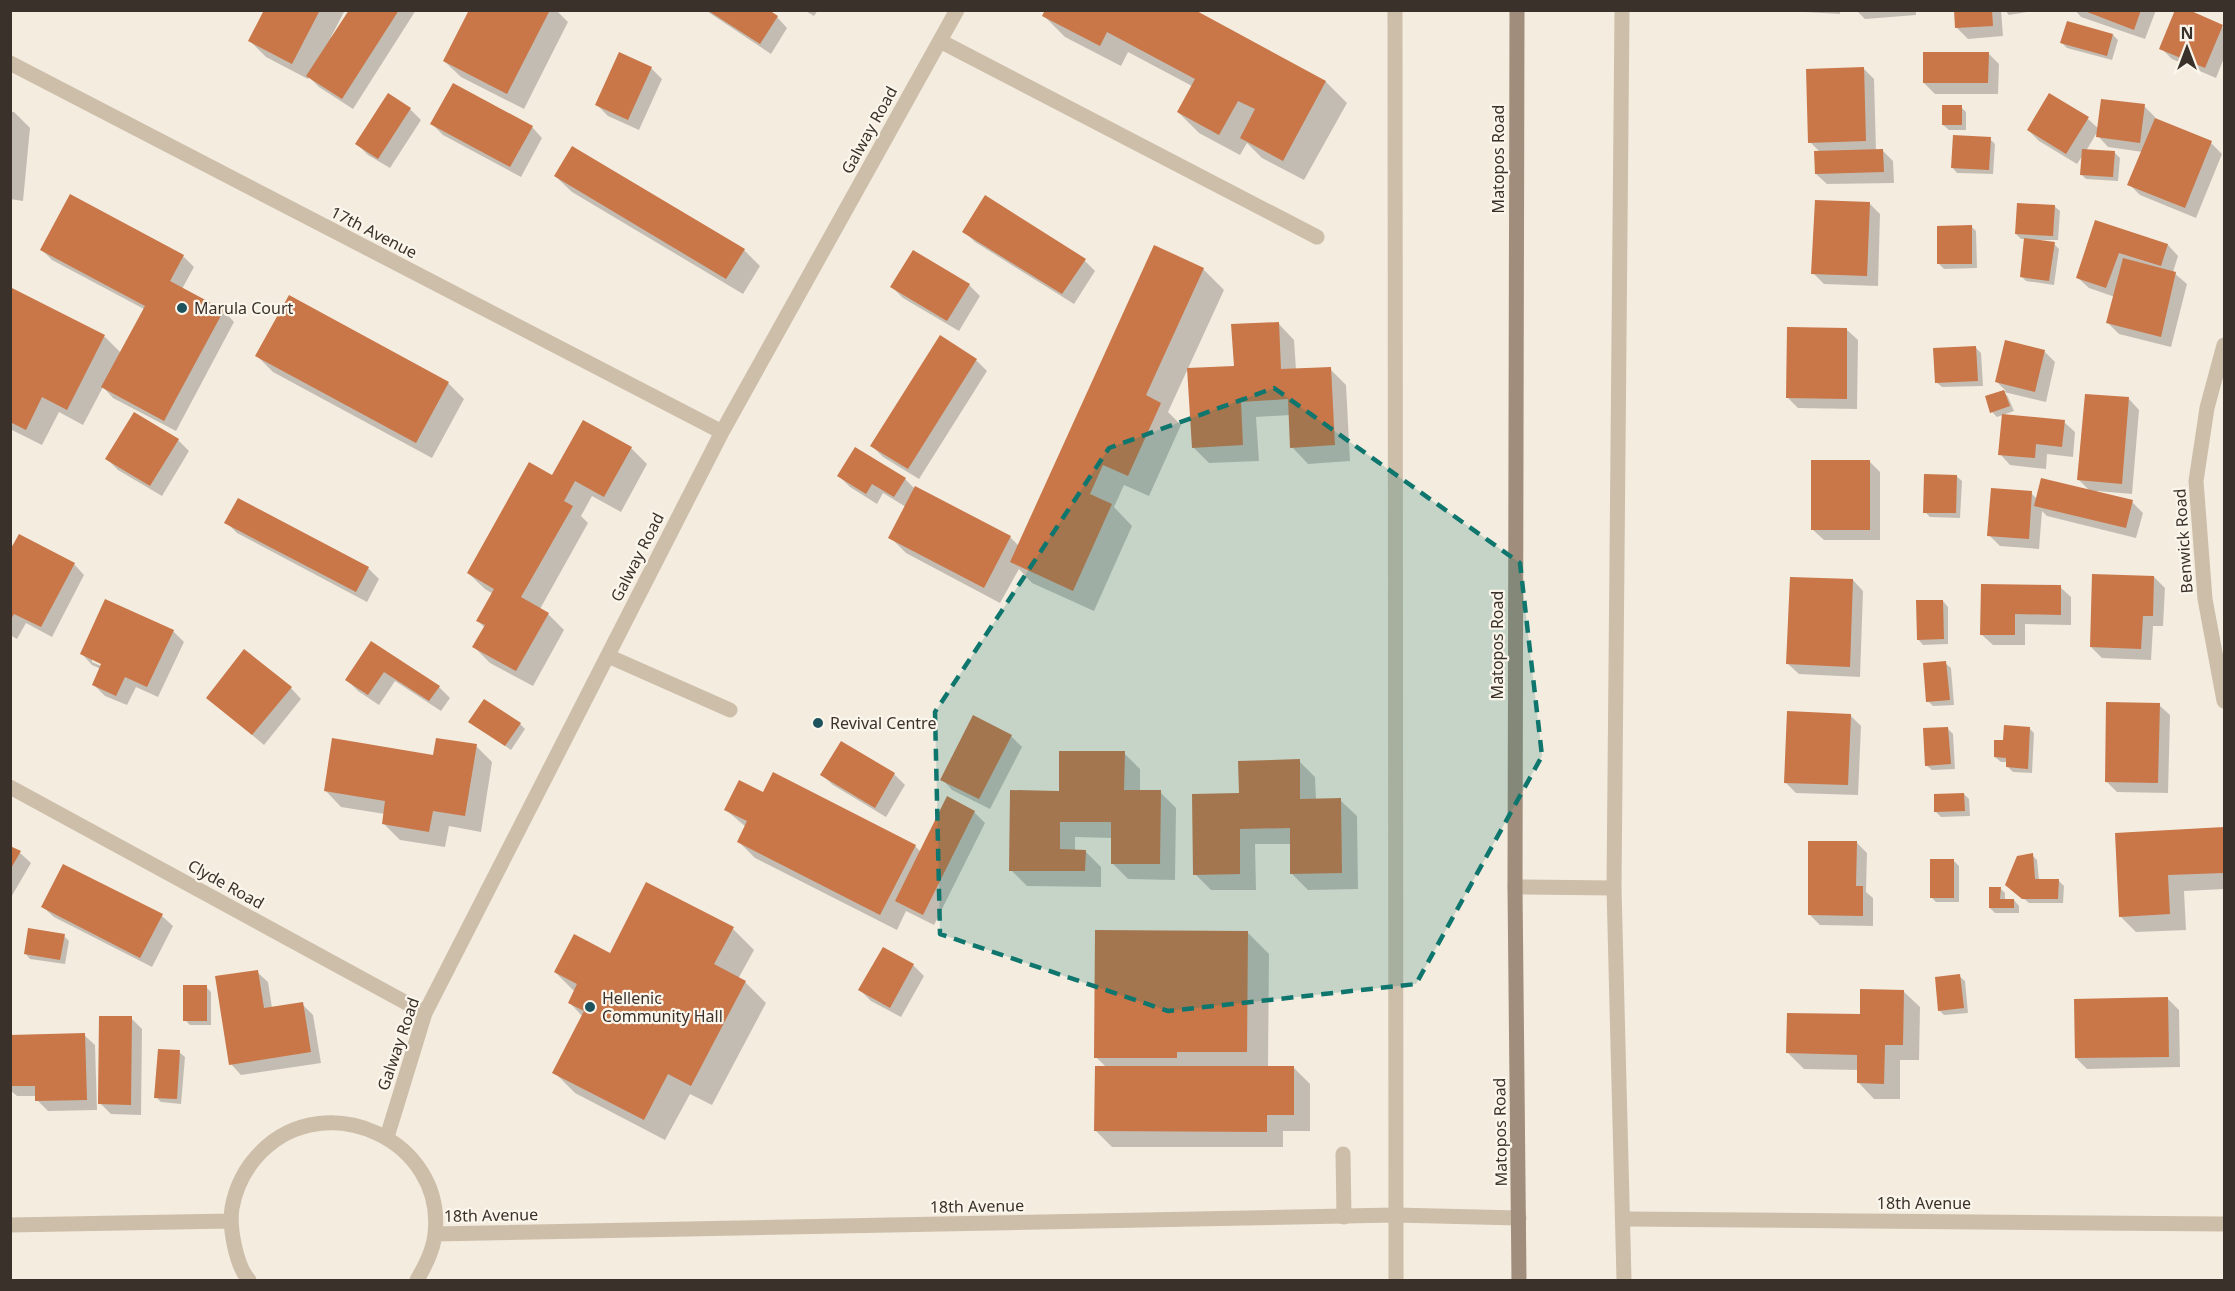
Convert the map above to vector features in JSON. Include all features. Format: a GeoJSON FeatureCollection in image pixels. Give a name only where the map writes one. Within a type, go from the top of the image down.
{"type":"FeatureCollection","features":[{"type":"Feature","properties":{"kind":"main road","name":"Matopos Road"},"geometry":{"type":"LineString","coordinates":[[1517,10],[1515,887],[1519,1281]]}},
{"type":"Feature","properties":{"kind":"street","name":"Galway Road"},"geometry":{"type":"LineString","coordinates":[[387,1137],[425,1013],[722,432],[957,10]]}},
{"type":"Feature","properties":{"kind":"street"},"geometry":{"type":"LineString","coordinates":[[1395,10],[1396,1281]]}},
{"type":"Feature","properties":{"kind":"street"},"geometry":{"type":"LineString","coordinates":[[1622,10],[1614,888],[1624,1281]]}},
{"type":"Feature","properties":{"kind":"street"},"geometry":{"type":"LineString","coordinates":[[940,41],[1317,237]]}},
{"type":"Feature","properties":{"kind":"street","name":"17th Avenue"},"geometry":{"type":"LineString","coordinates":[[10,63],[722,432]]}},
{"type":"Feature","properties":{"kind":"street"},"geometry":{"type":"LineString","coordinates":[[10,69],[80,107],[722,432]]}},
{"type":"Feature","properties":{"kind":"street","name":"Benwick Road"},"geometry":{"type":"LineString","coordinates":[[2224,345],[2207,408],[2196,481],[2205,599],[2224,701]]}},
{"type":"Feature","properties":{"kind":"street"},"geometry":{"type":"LineString","coordinates":[[608,656],[730,710]]}},
{"type":"Feature","properties":{"kind":"street","name":"Clyde Road"},"geometry":{"type":"LineString","coordinates":[[10,787],[425,1013]]}},
{"type":"Feature","properties":{"kind":"street"},"geometry":{"type":"LineString","coordinates":[[1515,887],[1614,888]]}},
{"type":"Feature","properties":{"kind":"street"},"geometry":{"type":"LineString","coordinates":[[249,1281],[241,1272],[230,1221],[235,1191],[250,1163],[271,1142],[299,1128],[328,1121],[359,1125],[387,1137],[409,1155],[425,1179],[434,1205],[435,1234],[428,1262],[417,1281]]}},
{"type":"Feature","properties":{"kind":"street"},"geometry":{"type":"LineString","coordinates":[[1343,1154],[1344,1216]]}},
{"type":"Feature","properties":{"kind":"street","name":"18th Avenue"},"geometry":{"type":"LineString","coordinates":[[435,1234],[1395,1215],[1519,1218]]}},
{"type":"Feature","properties":{"kind":"street","name":"18th Avenue"},"geometry":{"type":"LineString","coordinates":[[1623,1219],[2224,1224]]}},
{"type":"Feature","properties":{"kind":"street"},"geometry":{"type":"LineString","coordinates":[[10,1225],[230,1221]]}},
{"type":"Feature","properties":{"kind":"highlighted area"},"geometry":{"type":"Polygon","coordinates":[[[1274,388],[1520,563],[1542,756],[1416,984],[1168,1011],[940,934],[935,712],[1109,448],[1274,388]]]}},
{"type":"Feature","properties":{"kind":"building"},"geometry":{"type":"Polygon","coordinates":[[[264,10],[320,10],[292,64],[248,41],[264,10]]]}},
{"type":"Feature","properties":{"kind":"building"},"geometry":{"type":"Polygon","coordinates":[[[349,10],[399,10],[342,99],[306,76],[349,10]]]}},
{"type":"Feature","properties":{"kind":"building"},"geometry":{"type":"Polygon","coordinates":[[[469,10],[550,10],[507,94],[443,61],[469,10]]]}},
{"type":"Feature","properties":{"kind":"building"},"geometry":{"type":"Polygon","coordinates":[[[707,10],[769,10],[778,16],[760,44],[707,10]]]}},
{"type":"Feature","properties":{"kind":"building"},"geometry":{"type":"Polygon","coordinates":[[[1045,10],[1195,10],[1326,81],[1283,161],[1240,138],[1255,109],[1238,101],[1219,135],[1177,112],[1195,79],[1107,32],[1100,46],[1042,16],[1045,10]]]}},
{"type":"Feature","properties":{"kind":"building"},"geometry":{"type":"Polygon","coordinates":[[[1954,10],[1992,10],[1993,26],[1955,28],[1954,10]]]}},
{"type":"Feature","properties":{"kind":"building"},"geometry":{"type":"Polygon","coordinates":[[[2082,10],[2141,10],[2134,30],[2082,10]]]}},
{"type":"Feature","properties":{"kind":"building"},"geometry":{"type":"Polygon","coordinates":[[[2175,10],[2189,10],[2223,25],[2205,68],[2159,49],[2175,10]]]}},
{"type":"Feature","properties":{"kind":"building"},"geometry":{"type":"Polygon","coordinates":[[[2067,21],[2113,34],[2107,56],[2060,43],[2067,21]]]}},
{"type":"Feature","properties":{"kind":"building"},"geometry":{"type":"Polygon","coordinates":[[[619,52],[652,67],[628,120],[595,105],[619,52]]]}},
{"type":"Feature","properties":{"kind":"building"},"geometry":{"type":"Polygon","coordinates":[[[1923,52],[1989,52],[1988,83],[1923,83],[1923,52]]]}},
{"type":"Feature","properties":{"kind":"building"},"geometry":{"type":"Polygon","coordinates":[[[1864,67],[1866,141],[1808,143],[1806,69],[1864,67]]]}},
{"type":"Feature","properties":{"kind":"building"},"geometry":{"type":"Polygon","coordinates":[[[453,83],[533,126],[510,167],[430,124],[453,83]]]}},
{"type":"Feature","properties":{"kind":"building"},"geometry":{"type":"Polygon","coordinates":[[[388,93],[411,108],[378,159],[355,144],[388,93]]]}},
{"type":"Feature","properties":{"kind":"building"},"geometry":{"type":"Polygon","coordinates":[[[2049,93],[2089,117],[2066,154],[2027,130],[2049,93]]]}},
{"type":"Feature","properties":{"kind":"building"},"geometry":{"type":"Polygon","coordinates":[[[2101,99],[2145,104],[2140,143],[2096,137],[2101,99]]]}},
{"type":"Feature","properties":{"kind":"building"},"geometry":{"type":"Polygon","coordinates":[[[1942,105],[1962,105],[1962,125],[1942,125],[1942,105]]]}},
{"type":"Feature","properties":{"kind":"building"},"geometry":{"type":"Polygon","coordinates":[[[2155,118],[2212,141],[2185,208],[2127,185],[2155,118]]]}},
{"type":"Feature","properties":{"kind":"building"},"geometry":{"type":"Polygon","coordinates":[[[1953,135],[1991,137],[1989,170],[1951,168],[1953,135]]]}},
{"type":"Feature","properties":{"kind":"building"},"geometry":{"type":"Polygon","coordinates":[[[572,146],[745,249],[726,279],[554,176],[572,146]]]}},
{"type":"Feature","properties":{"kind":"building"},"geometry":{"type":"Polygon","coordinates":[[[1883,149],[1884,172],[1815,174],[1814,151],[1883,149]]]}},
{"type":"Feature","properties":{"kind":"building"},"geometry":{"type":"Polygon","coordinates":[[[2082,149],[2115,151],[2113,177],[2080,175],[2082,149]]]}},
{"type":"Feature","properties":{"kind":"building","name":"Marula Court"},"geometry":{"type":"Polygon","coordinates":[[[70,194],[184,255],[170,281],[224,310],[164,421],[101,387],[145,306],[40,250],[70,194]]]}},
{"type":"Feature","properties":{"kind":"building"},"geometry":{"type":"Polygon","coordinates":[[[985,195],[1086,259],[1062,294],[962,232],[985,195]]]}},
{"type":"Feature","properties":{"kind":"building"},"geometry":{"type":"Polygon","coordinates":[[[1815,200],[1870,202],[1867,276],[1811,274],[1815,200]]]}},
{"type":"Feature","properties":{"kind":"building"},"geometry":{"type":"Polygon","coordinates":[[[2017,203],[2055,205],[2053,236],[2015,234],[2017,203]]]}},
{"type":"Feature","properties":{"kind":"building"},"geometry":{"type":"Polygon","coordinates":[[[2095,220],[2168,244],[2161,266],[2119,253],[2106,288],[2076,278],[2095,220]]]}},
{"type":"Feature","properties":{"kind":"building"},"geometry":{"type":"Polygon","coordinates":[[[1972,225],[1972,264],[1937,264],[1937,226],[1972,225]]]}},
{"type":"Feature","properties":{"kind":"building"},"geometry":{"type":"Polygon","coordinates":[[[2024,238],[2055,242],[2049,281],[2020,277],[2024,238]]]}},
{"type":"Feature","properties":{"kind":"building"},"geometry":{"type":"Polygon","coordinates":[[[1154,245],[1204,268],[1146,395],[1161,403],[1128,476],[1103,465],[1090,494],[1112,504],[1073,591],[1010,562],[1154,245]]]}},
{"type":"Feature","properties":{"kind":"building"},"geometry":{"type":"Polygon","coordinates":[[[913,250],[970,284],[947,321],[890,287],[913,250]]]}},
{"type":"Feature","properties":{"kind":"building"},"geometry":{"type":"Polygon","coordinates":[[[2123,258],[2176,272],[2161,337],[2106,323],[2123,258]]]}},
{"type":"Feature","properties":{"kind":"building"},"geometry":{"type":"Polygon","coordinates":[[[10,287],[105,335],[67,410],[42,397],[26,430],[10,422],[10,287]]]}},
{"type":"Feature","properties":{"kind":"building"},"geometry":{"type":"Polygon","coordinates":[[[289,295],[449,382],[416,443],[255,356],[289,295]]]}},
{"type":"Feature","properties":{"kind":"building"},"geometry":{"type":"Polygon","coordinates":[[[1279,322],[1281,369],[1331,367],[1335,445],[1290,448],[1288,399],[1241,402],[1243,445],[1192,448],[1187,368],[1234,366],[1231,324],[1279,322]]]}},
{"type":"Feature","properties":{"kind":"building"},"geometry":{"type":"Polygon","coordinates":[[[1787,327],[1847,328],[1847,399],[1786,398],[1787,327]]]}},
{"type":"Feature","properties":{"kind":"building"},"geometry":{"type":"Polygon","coordinates":[[[940,335],[977,359],[908,469],[870,446],[940,335]]]}},
{"type":"Feature","properties":{"kind":"building"},"geometry":{"type":"Polygon","coordinates":[[[2005,340],[2045,350],[2035,392],[1995,382],[2005,340]]]}},
{"type":"Feature","properties":{"kind":"building"},"geometry":{"type":"Polygon","coordinates":[[[1976,346],[1978,381],[1935,383],[1933,348],[1976,346]]]}},
{"type":"Feature","properties":{"kind":"building"},"geometry":{"type":"Polygon","coordinates":[[[2004,390],[2010,406],[1990,413],[1985,396],[2004,390]]]}},
{"type":"Feature","properties":{"kind":"building"},"geometry":{"type":"Polygon","coordinates":[[[2085,394],[2129,397],[2122,484],[2077,480],[2085,394]]]}},
{"type":"Feature","properties":{"kind":"building"},"geometry":{"type":"Polygon","coordinates":[[[134,412],[179,439],[150,486],[105,459],[134,412]]]}},
{"type":"Feature","properties":{"kind":"building"},"geometry":{"type":"Polygon","coordinates":[[[2002,414],[2065,420],[2062,447],[2036,444],[2035,458],[1998,455],[2002,414]]]}},
{"type":"Feature","properties":{"kind":"building"},"geometry":{"type":"Polygon","coordinates":[[[583,420],[632,447],[604,497],[575,481],[564,501],[573,506],[521,597],[549,613],[516,671],[472,647],[485,625],[476,621],[494,589],[467,573],[529,462],[552,475],[583,420]]]}},
{"type":"Feature","properties":{"kind":"building"},"geometry":{"type":"Polygon","coordinates":[[[855,447],[906,478],[894,497],[872,484],[866,494],[837,476],[855,447]]]}},
{"type":"Feature","properties":{"kind":"building"},"geometry":{"type":"Polygon","coordinates":[[[1811,460],[1870,460],[1870,530],[1811,530],[1811,460]]]}},
{"type":"Feature","properties":{"kind":"building"},"geometry":{"type":"Polygon","coordinates":[[[1924,474],[1957,475],[1956,513],[1923,513],[1924,474]]]}},
{"type":"Feature","properties":{"kind":"building"},"geometry":{"type":"Polygon","coordinates":[[[2041,478],[2133,500],[2126,528],[2034,506],[2041,478]]]}},
{"type":"Feature","properties":{"kind":"building"},"geometry":{"type":"Polygon","coordinates":[[[915,486],[1011,536],[984,588],[888,538],[915,486]]]}},
{"type":"Feature","properties":{"kind":"building"},"geometry":{"type":"Polygon","coordinates":[[[1991,488],[2032,491],[2029,539],[1987,536],[1991,488]]]}},
{"type":"Feature","properties":{"kind":"building"},"geometry":{"type":"Polygon","coordinates":[[[238,498],[369,567],[356,592],[224,523],[238,498]]]}},
{"type":"Feature","properties":{"kind":"building"},"geometry":{"type":"Polygon","coordinates":[[[19,534],[75,563],[41,627],[14,614],[10,621],[10,550],[19,534]]]}},
{"type":"Feature","properties":{"kind":"building"},"geometry":{"type":"Polygon","coordinates":[[[2092,574],[2154,576],[2153,616],[2143,616],[2141,649],[2090,647],[2092,574]]]}},
{"type":"Feature","properties":{"kind":"building"},"geometry":{"type":"Polygon","coordinates":[[[1790,577],[1853,579],[1850,667],[1786,664],[1790,577]]]}},
{"type":"Feature","properties":{"kind":"building"},"geometry":{"type":"Polygon","coordinates":[[[1981,584],[2061,585],[2061,615],[2015,614],[2015,635],[1980,635],[1981,584]]]}},
{"type":"Feature","properties":{"kind":"building"},"geometry":{"type":"Polygon","coordinates":[[[105,599],[174,630],[147,687],[125,677],[116,696],[92,685],[101,664],[80,654],[105,599]]]}},
{"type":"Feature","properties":{"kind":"building"},"geometry":{"type":"Polygon","coordinates":[[[1916,600],[1943,600],[1944,639],[1917,640],[1916,600]]]}},
{"type":"Feature","properties":{"kind":"building"},"geometry":{"type":"Polygon","coordinates":[[[371,641],[440,686],[429,701],[384,672],[368,695],[345,680],[371,641]]]}},
{"type":"Feature","properties":{"kind":"building"},"geometry":{"type":"Polygon","coordinates":[[[244,649],[292,687],[252,735],[206,698],[244,649]]]}},
{"type":"Feature","properties":{"kind":"building"},"geometry":{"type":"Polygon","coordinates":[[[1946,661],[1950,700],[1926,702],[1923,663],[1946,661]]]}},
{"type":"Feature","properties":{"kind":"building"},"geometry":{"type":"Polygon","coordinates":[[[484,699],[521,723],[505,746],[468,722],[484,699]]]}},
{"type":"Feature","properties":{"kind":"building"},"geometry":{"type":"Polygon","coordinates":[[[2106,702],[2160,703],[2158,783],[2105,782],[2106,702]]]}},
{"type":"Feature","properties":{"kind":"building"},"geometry":{"type":"Polygon","coordinates":[[[1787,711],[1851,714],[1848,785],[1784,783],[1787,711]]]}},
{"type":"Feature","properties":{"kind":"building"},"geometry":{"type":"Polygon","coordinates":[[[973,715],[1012,735],[979,799],[940,780],[973,715]]]}},
{"type":"Feature","properties":{"kind":"building"},"geometry":{"type":"Polygon","coordinates":[[[2004,725],[2030,727],[2028,769],[2006,767],[2006,758],[1994,757],[1994,740],[2003,740],[2004,725]]]}},
{"type":"Feature","properties":{"kind":"building"},"geometry":{"type":"Polygon","coordinates":[[[1948,727],[1951,764],[1925,766],[1923,728],[1948,727]]]}},
{"type":"Feature","properties":{"kind":"building"},"geometry":{"type":"Polygon","coordinates":[[[332,738],[433,755],[436,738],[477,744],[465,816],[433,811],[429,832],[382,824],[385,801],[324,791],[332,738]]]}},
{"type":"Feature","properties":{"kind":"building"},"geometry":{"type":"Polygon","coordinates":[[[841,741],[895,773],[875,808],[820,775],[841,741]]]}},
{"type":"Feature","properties":{"kind":"building"},"geometry":{"type":"Polygon","coordinates":[[[1059,751],[1125,751],[1124,790],[1161,790],[1160,864],[1111,864],[1111,822],[1060,822],[1060,849],[1086,850],[1085,871],[1009,871],[1010,790],[1059,791],[1059,751]]]}},
{"type":"Feature","properties":{"kind":"building"},"geometry":{"type":"Polygon","coordinates":[[[1300,759],[1300,799],[1341,798],[1342,873],[1290,874],[1290,828],[1240,829],[1240,874],[1193,875],[1192,794],[1239,793],[1238,761],[1300,759]]]}},
{"type":"Feature","properties":{"kind":"building"},"geometry":{"type":"Polygon","coordinates":[[[773,772],[916,845],[880,915],[737,842],[747,821],[724,810],[739,780],[763,792],[773,772]]]}},
{"type":"Feature","properties":{"kind":"building"},"geometry":{"type":"Polygon","coordinates":[[[1964,793],[1965,811],[1934,812],[1934,794],[1964,793]]]}},
{"type":"Feature","properties":{"kind":"building"},"geometry":{"type":"Polygon","coordinates":[[[947,796],[975,811],[923,915],[895,901],[947,796]]]}},
{"type":"Feature","properties":{"kind":"building"},"geometry":{"type":"Polygon","coordinates":[[[2224,827],[2224,873],[2168,875],[2170,914],[2119,917],[2115,833],[2224,827]]]}},
{"type":"Feature","properties":{"kind":"building"},"geometry":{"type":"Polygon","coordinates":[[[1808,841],[1857,841],[1856,886],[1863,886],[1863,916],[1808,915],[1808,841]]]}},
{"type":"Feature","properties":{"kind":"building"},"geometry":{"type":"Polygon","coordinates":[[[10,846],[21,851],[10,870],[10,846]]]}},
{"type":"Feature","properties":{"kind":"building"},"geometry":{"type":"Polygon","coordinates":[[[2033,853],[2035,879],[2059,879],[2058,899],[2022,899],[2005,885],[2017,856],[2033,853]]]}},
{"type":"Feature","properties":{"kind":"building"},"geometry":{"type":"Polygon","coordinates":[[[1930,859],[1954,859],[1954,898],[1930,898],[1930,859]]]}},
{"type":"Feature","properties":{"kind":"building"},"geometry":{"type":"Polygon","coordinates":[[[63,864],[163,914],[140,958],[41,907],[63,864]]]}},
{"type":"Feature","properties":{"kind":"building"},"geometry":{"type":"Polygon","coordinates":[[[646,882],[734,927],[714,964],[746,981],[691,1086],[668,1074],[644,1120],[552,1073],[584,1011],[568,1003],[577,984],[554,972],[574,934],[610,953],[646,882]]]}},
{"type":"Feature","properties":{"kind":"building"},"geometry":{"type":"Polygon","coordinates":[[[1989,887],[2001,887],[2000,899],[2014,899],[2014,908],[1989,908],[1989,887]]]}},
{"type":"Feature","properties":{"kind":"building"},"geometry":{"type":"Polygon","coordinates":[[[28,928],[65,934],[60,960],[24,954],[28,928]]]}},
{"type":"Feature","properties":{"kind":"building"},"geometry":{"type":"Polygon","coordinates":[[[1095,930],[1248,931],[1247,1052],[1177,1052],[1177,1058],[1094,1058],[1095,930]]]}},
{"type":"Feature","properties":{"kind":"building"},"geometry":{"type":"Polygon","coordinates":[[[883,947],[914,964],[890,1008],[858,990],[883,947]]]}},
{"type":"Feature","properties":{"kind":"building"},"geometry":{"type":"Polygon","coordinates":[[[258,970],[264,1008],[303,1002],[311,1052],[229,1065],[215,976],[258,970]]]}},
{"type":"Feature","properties":{"kind":"building"},"geometry":{"type":"Polygon","coordinates":[[[1960,974],[1964,1008],[1938,1011],[1935,977],[1960,974]]]}},
{"type":"Feature","properties":{"kind":"building"},"geometry":{"type":"Polygon","coordinates":[[[183,985],[207,985],[207,1021],[183,1021],[183,985]]]}},
{"type":"Feature","properties":{"kind":"building"},"geometry":{"type":"Polygon","coordinates":[[[1860,989],[1904,990],[1903,1045],[1885,1045],[1884,1084],[1857,1083],[1857,1055],[1786,1053],[1787,1013],[1860,1014],[1860,989]]]}},
{"type":"Feature","properties":{"kind":"building"},"geometry":{"type":"Polygon","coordinates":[[[2168,997],[2169,1057],[2075,1058],[2074,999],[2168,997]]]}},
{"type":"Feature","properties":{"kind":"building"},"geometry":{"type":"Polygon","coordinates":[[[99,1016],[132,1016],[131,1105],[98,1104],[99,1016]]]}},
{"type":"Feature","properties":{"kind":"building"},"geometry":{"type":"Polygon","coordinates":[[[85,1033],[87,1100],[35,1101],[35,1086],[10,1086],[10,1035],[85,1033]]]}},
{"type":"Feature","properties":{"kind":"building"},"geometry":{"type":"Polygon","coordinates":[[[158,1049],[180,1050],[177,1099],[154,1098],[158,1049]]]}},
{"type":"Feature","properties":{"kind":"building"},"geometry":{"type":"Polygon","coordinates":[[[1095,1066],[1294,1066],[1294,1115],[1267,1115],[1267,1132],[1094,1131],[1095,1066]]]}},
{"type":"Feature","properties":{"kind":"place","name":"Marula Court"},"geometry":{"type":"Point","coordinates":[182,308]}},
{"type":"Feature","properties":{"kind":"place","name":"Revival Centre"},"geometry":{"type":"Point","coordinates":[818,723]}},
{"type":"Feature","properties":{"kind":"place","name":"Hellenic Community Hall"},"geometry":{"type":"Point","coordinates":[590,1007]}}]}
